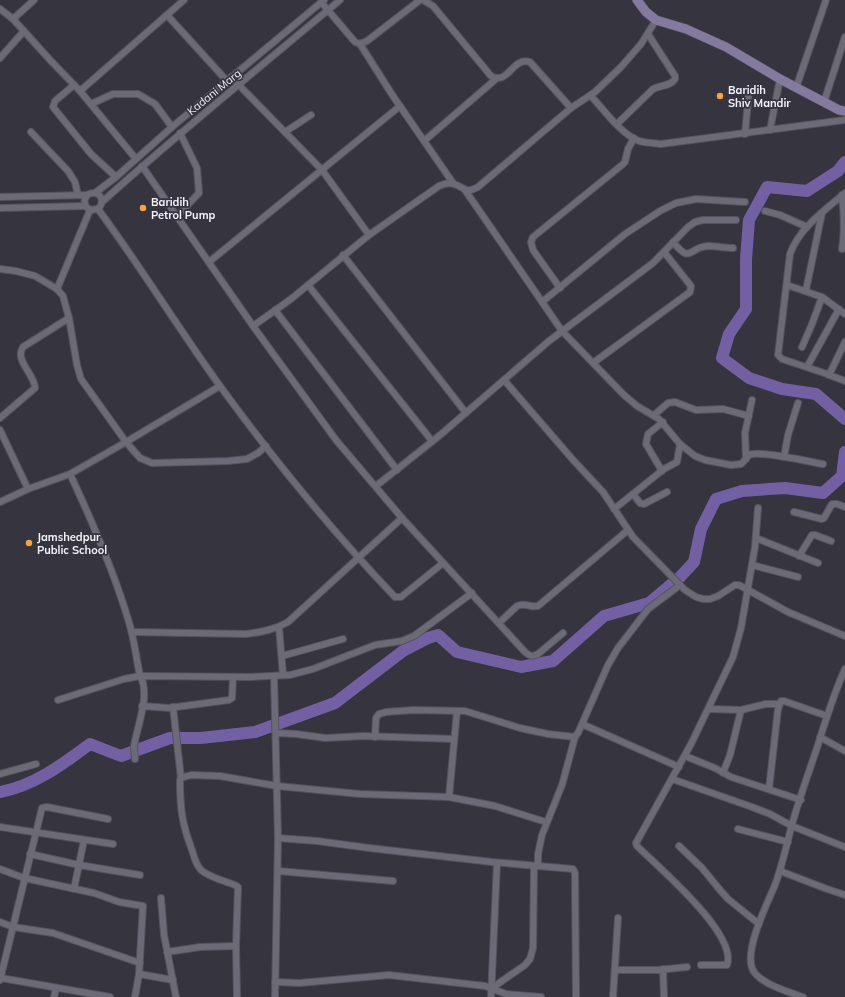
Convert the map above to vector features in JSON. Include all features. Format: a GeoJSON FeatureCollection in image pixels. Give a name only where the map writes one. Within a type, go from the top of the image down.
{"type":"FeatureCollection","features":[{"type":"Feature","properties":{"kind":"street"},"geometry":{"type":"LineString","coordinates":[[13,19],[34,0]]}},
{"type":"Feature","properties":{"kind":"street"},"geometry":{"type":"LineString","coordinates":[[80,91],[184,0]]}},
{"type":"Feature","properties":{"kind":"street","name":"Kadani Marg"},"geometry":{"type":"LineString","coordinates":[[102,202],[180,133],[340,0]]}},
{"type":"Feature","properties":{"kind":"street"},"geometry":{"type":"LineString","coordinates":[[360,44],[367,41],[420,0]]}},
{"type":"Feature","properties":{"kind":"street"},"geometry":{"type":"LineString","coordinates":[[424,0],[432,6],[491,76],[496,79]]}},
{"type":"Feature","properties":{"kind":"street"},"geometry":{"type":"LineString","coordinates":[[637,0],[646,12],[656,20],[686,29],[726,47],[796,88],[839,110],[845,111]]}},
{"type":"Feature","properties":{"kind":"street"},"geometry":{"type":"LineString","coordinates":[[796,88],[826,0]]}},
{"type":"Feature","properties":{"kind":"street"},"geometry":{"type":"LineString","coordinates":[[322,1],[355,42],[360,44],[400,106],[453,183],[466,190],[562,331],[624,395],[637,406],[663,422],[680,444],[695,456],[705,460],[736,466],[741,464],[752,454],[773,455],[823,464]]}},
{"type":"Feature","properties":{"kind":"street","name":"Kadani Marg"},"geometry":{"type":"LineString","coordinates":[[95,193],[116,177],[172,127],[322,1]]}},
{"type":"Feature","properties":{"kind":"street"},"geometry":{"type":"LineString","coordinates":[[0,8],[13,19],[80,91],[136,159]]}},
{"type":"Feature","properties":{"kind":"street"},"geometry":{"type":"LineString","coordinates":[[167,15],[229,79],[239,84],[322,170],[369,235]]}},
{"type":"Feature","properties":{"kind":"street"},"geometry":{"type":"LineString","coordinates":[[466,190],[471,190],[478,187],[571,108],[591,96],[621,67],[641,44],[656,20]]}},
{"type":"Feature","properties":{"kind":"street"},"geometry":{"type":"LineString","coordinates":[[0,58],[24,31]]}},
{"type":"Feature","properties":{"kind":"street"},"geometry":{"type":"LineString","coordinates":[[617,124],[653,89],[658,86],[672,84],[675,79],[675,76],[648,34]]}},
{"type":"Feature","properties":{"kind":"street"},"geometry":{"type":"LineString","coordinates":[[824,102],[845,37]]}},
{"type":"Feature","properties":{"kind":"street"},"geometry":{"type":"LineString","coordinates":[[424,141],[496,79],[500,78],[525,60],[530,62],[571,108]]}},
{"type":"Feature","properties":{"kind":"street"},"geometry":{"type":"LineString","coordinates":[[770,130],[780,79]]}},
{"type":"Feature","properties":{"kind":"street"},"geometry":{"type":"LineString","coordinates":[[74,85],[54,101],[53,107],[91,154],[116,177]]}},
{"type":"Feature","properties":{"kind":"street"},"geometry":{"type":"LineString","coordinates":[[745,134],[749,89]]}},
{"type":"Feature","properties":{"kind":"street"},"geometry":{"type":"LineString","coordinates":[[91,104],[113,94],[138,94],[155,104],[172,127]]}},
{"type":"Feature","properties":{"kind":"street"},"geometry":{"type":"LineString","coordinates":[[591,96],[617,124],[634,138],[648,143],[661,144],[845,120]]}},
{"type":"Feature","properties":{"kind":"street"},"geometry":{"type":"LineString","coordinates":[[209,262],[400,106]]}},
{"type":"Feature","properties":{"kind":"street"},"geometry":{"type":"LineString","coordinates":[[285,132],[311,115]]}},
{"type":"Feature","properties":{"kind":"street"},"geometry":{"type":"LineString","coordinates":[[31,132],[68,171],[75,182],[78,195]]}},
{"type":"Feature","properties":{"kind":"street"},"geometry":{"type":"LineString","coordinates":[[177,216],[199,193],[197,168],[180,133]]}},
{"type":"Feature","properties":{"kind":"street"},"geometry":{"type":"LineString","coordinates":[[560,288],[533,250],[531,242],[533,237],[622,165],[625,162],[628,149],[634,138]]}},
{"type":"Feature","properties":{"kind":"street"},"geometry":{"type":"LineString","coordinates":[[142,166],[253,326],[336,440],[402,518],[530,656],[538,654],[563,633]]}},
{"type":"Feature","properties":{"kind":"street"},"geometry":{"type":"LineString","coordinates":[[253,326],[308,285],[369,235],[439,186],[446,183],[453,183]]}},
{"type":"Feature","properties":{"kind":"street"},"geometry":{"type":"LineString","coordinates":[[0,197],[87,195],[92,192],[101,196],[102,202],[98,209]]}},
{"type":"Feature","properties":{"kind":"street"},"geometry":{"type":"LineString","coordinates":[[844,194],[807,227],[798,236],[793,244],[790,254],[778,355],[782,359],[845,381]]}},
{"type":"Feature","properties":{"kind":"street"},"geometry":{"type":"LineString","coordinates":[[842,249],[845,219],[844,194]]}},
{"type":"Feature","properties":{"kind":"street"},"geometry":{"type":"LineString","coordinates":[[87,195],[84,201],[88,208]]}},
{"type":"Feature","properties":{"kind":"street"},"geometry":{"type":"LineString","coordinates":[[542,302],[625,234],[660,211],[676,203],[696,199],[745,202]]}},
{"type":"Feature","properties":{"kind":"street"},"geometry":{"type":"LineString","coordinates":[[0,208],[98,209],[128,249],[220,386],[289,476],[358,558],[395,597],[398,598],[443,563]]}},
{"type":"Feature","properties":{"kind":"street"},"geometry":{"type":"LineString","coordinates":[[57,288],[88,208]]}},
{"type":"Feature","properties":{"kind":"street"},"geometry":{"type":"LineString","coordinates":[[765,211],[780,215],[807,227]]}},
{"type":"Feature","properties":{"kind":"street"},"geometry":{"type":"LineString","coordinates":[[806,290],[822,213]]}},
{"type":"Feature","properties":{"kind":"street"},"geometry":{"type":"LineString","coordinates":[[376,486],[432,442],[549,341],[653,263],[688,227],[695,222],[704,220],[736,220]]}},
{"type":"Feature","properties":{"kind":"street"},"geometry":{"type":"LineString","coordinates":[[673,242],[681,252],[686,254],[707,246],[733,248]]}},
{"type":"Feature","properties":{"kind":"street"},"geometry":{"type":"LineString","coordinates":[[593,363],[690,292],[691,286],[664,252]]}},
{"type":"Feature","properties":{"kind":"street"},"geometry":{"type":"LineString","coordinates":[[343,256],[466,413]]}},
{"type":"Feature","properties":{"kind":"street"},"geometry":{"type":"LineString","coordinates":[[0,269],[35,276],[57,288],[63,296],[69,318],[77,365],[81,379],[126,442],[140,458],[152,463],[228,461],[247,459],[258,454],[266,446]]}},
{"type":"Feature","properties":{"kind":"street"},"geometry":{"type":"LineString","coordinates":[[308,285],[432,442]]}},
{"type":"Feature","properties":{"kind":"street"},"geometry":{"type":"LineString","coordinates":[[786,285],[806,290],[822,297],[845,314]]}},
{"type":"Feature","properties":{"kind":"street"},"geometry":{"type":"LineString","coordinates":[[802,347],[822,297]]}},
{"type":"Feature","properties":{"kind":"street"},"geometry":{"type":"LineString","coordinates":[[807,367],[839,309]]}},
{"type":"Feature","properties":{"kind":"street"},"geometry":{"type":"LineString","coordinates":[[275,310],[397,470]]}},
{"type":"Feature","properties":{"kind":"street"},"geometry":{"type":"LineString","coordinates":[[0,418],[35,388],[33,378],[21,357],[20,351],[23,347],[69,318]]}},
{"type":"Feature","properties":{"kind":"street"},"geometry":{"type":"LineString","coordinates":[[829,375],[845,342]]}},
{"type":"Feature","properties":{"kind":"street"},"geometry":{"type":"LineString","coordinates":[[504,380],[603,492],[633,537],[679,584],[696,597],[703,599],[718,596],[735,585],[739,585],[788,612],[845,636]]}},
{"type":"Feature","properties":{"kind":"street"},"geometry":{"type":"LineString","coordinates":[[0,502],[28,489],[70,474],[220,386]]}},
{"type":"Feature","properties":{"kind":"street"},"geometry":{"type":"LineString","coordinates":[[746,459],[745,433],[752,400]]}},
{"type":"Feature","properties":{"kind":"street"},"geometry":{"type":"LineString","coordinates":[[654,416],[668,403],[675,402],[696,410],[723,408],[749,416]]}},
{"type":"Feature","properties":{"kind":"street"},"geometry":{"type":"LineString","coordinates":[[784,457],[788,435],[798,402]]}},
{"type":"Feature","properties":{"kind":"street"},"geometry":{"type":"LineString","coordinates":[[662,471],[646,444],[648,434],[663,422]]}},
{"type":"Feature","properties":{"kind":"street"},"geometry":{"type":"LineString","coordinates":[[0,430],[28,489]]}},
{"type":"Feature","properties":{"kind":"street"},"geometry":{"type":"LineString","coordinates":[[614,509],[662,471],[677,462],[680,444]]}},
{"type":"Feature","properties":{"kind":"street"},"geometry":{"type":"LineString","coordinates":[[70,474],[90,517],[115,579],[129,620],[140,676],[143,680],[144,686],[142,706],[134,747],[135,759]]}},
{"type":"Feature","properties":{"kind":"street"},"geometry":{"type":"LineString","coordinates":[[633,494],[640,503],[644,504],[667,492]]}},
{"type":"Feature","properties":{"kind":"street"},"geometry":{"type":"LineString","coordinates":[[794,512],[822,519],[832,504],[834,503],[845,507]]}},
{"type":"Feature","properties":{"kind":"street"},"geometry":{"type":"LineString","coordinates":[[701,965],[727,965],[728,958],[720,935],[714,924],[696,904],[637,846],[636,843],[685,756],[733,657],[741,628],[752,565],[758,508]]}},
{"type":"Feature","properties":{"kind":"street"},"geometry":{"type":"LineString","coordinates":[[132,632],[246,634],[263,632],[279,627],[288,622],[402,518]]}},
{"type":"Feature","properties":{"kind":"street"},"geometry":{"type":"LineString","coordinates":[[499,623],[521,604],[535,607],[538,606],[628,530]]}},
{"type":"Feature","properties":{"kind":"street"},"geometry":{"type":"LineString","coordinates":[[799,556],[812,535],[831,541]]}},
{"type":"Feature","properties":{"kind":"street"},"geometry":{"type":"LineString","coordinates":[[756,538],[818,563]]}},
{"type":"Feature","properties":{"kind":"street"},"geometry":{"type":"LineString","coordinates":[[752,565],[798,577]]}},
{"type":"Feature","properties":{"kind":"street"},"geometry":{"type":"LineString","coordinates":[[492,988],[525,965],[530,959],[533,948],[536,866],[540,843],[546,822],[562,786],[575,737],[608,665],[618,648],[648,609],[679,584]]}},
{"type":"Feature","properties":{"kind":"street"},"geometry":{"type":"LineString","coordinates":[[58,700],[124,679],[140,676],[274,676],[313,669],[376,645],[402,641],[414,636],[472,593]]}},
{"type":"Feature","properties":{"kind":"street"},"geometry":{"type":"LineString","coordinates":[[279,627],[284,675]]}},
{"type":"Feature","properties":{"kind":"street"},"geometry":{"type":"LineString","coordinates":[[282,656],[343,639]]}},
{"type":"Feature","properties":{"kind":"street"},"geometry":{"type":"LineString","coordinates":[[803,997],[774,986],[755,974],[750,961],[759,924],[780,871],[803,788],[833,695],[845,669]]}},
{"type":"Feature","properties":{"kind":"street"},"geometry":{"type":"LineString","coordinates":[[274,676],[278,838],[275,997]]}},
{"type":"Feature","properties":{"kind":"street"},"geometry":{"type":"LineString","coordinates":[[142,706],[173,707],[211,703],[231,699],[233,695],[233,677]]}},
{"type":"Feature","properties":{"kind":"street"},"geometry":{"type":"LineString","coordinates":[[708,709],[741,710],[760,705],[779,704],[781,701],[784,701],[827,716]]}},
{"type":"Feature","properties":{"kind":"street"},"geometry":{"type":"LineString","coordinates":[[769,790],[779,704]]}},
{"type":"Feature","properties":{"kind":"street"},"geometry":{"type":"LineString","coordinates":[[173,707],[177,730],[181,778],[180,802],[183,826],[196,863],[201,870],[206,873],[238,887],[236,946],[237,997]]}},
{"type":"Feature","properties":{"kind":"street"},"geometry":{"type":"LineString","coordinates":[[375,737],[377,716],[386,712],[413,710],[471,712],[500,722],[541,733],[575,737]]}},
{"type":"Feature","properties":{"kind":"street"},"geometry":{"type":"LineString","coordinates":[[723,773],[730,755],[741,710]]}},
{"type":"Feature","properties":{"kind":"street"},"geometry":{"type":"LineString","coordinates":[[449,797],[457,711]]}},
{"type":"Feature","properties":{"kind":"street"},"geometry":{"type":"LineString","coordinates":[[582,724],[679,766]]}},
{"type":"Feature","properties":{"kind":"street"},"geometry":{"type":"LineString","coordinates":[[276,731],[326,738],[351,736],[454,739]]}},
{"type":"Feature","properties":{"kind":"street"},"geometry":{"type":"LineString","coordinates":[[820,737],[845,751]]}},
{"type":"Feature","properties":{"kind":"street"},"geometry":{"type":"LineString","coordinates":[[685,756],[716,768],[731,777],[800,800]]}},
{"type":"Feature","properties":{"kind":"street"},"geometry":{"type":"LineString","coordinates":[[0,774],[36,764]]}},
{"type":"Feature","properties":{"kind":"street"},"geometry":{"type":"LineString","coordinates":[[181,778],[191,775],[220,776],[277,786],[360,794],[449,797],[495,806],[546,822]]}},
{"type":"Feature","properties":{"kind":"street"},"geometry":{"type":"LineString","coordinates":[[672,779],[758,809],[792,826],[845,847]]}},
{"type":"Feature","properties":{"kind":"street"},"geometry":{"type":"LineString","coordinates":[[108,819],[44,807],[42,808],[0,979],[110,997]]}},
{"type":"Feature","properties":{"kind":"street"},"geometry":{"type":"LineString","coordinates":[[0,827],[114,844]]}},
{"type":"Feature","properties":{"kind":"street"},"geometry":{"type":"LineString","coordinates":[[738,829],[788,842]]}},
{"type":"Feature","properties":{"kind":"street"},"geometry":{"type":"LineString","coordinates":[[278,838],[317,841],[497,863],[575,870],[576,997]]}},
{"type":"Feature","properties":{"kind":"street"},"geometry":{"type":"LineString","coordinates":[[74,889],[84,840]]}},
{"type":"Feature","properties":{"kind":"street"},"geometry":{"type":"LineString","coordinates":[[679,846],[702,868],[720,890],[759,924]]}},
{"type":"Feature","properties":{"kind":"street"},"geometry":{"type":"LineString","coordinates":[[30,854],[79,865],[140,875]]}},
{"type":"Feature","properties":{"kind":"street"},"geometry":{"type":"LineString","coordinates":[[491,997],[497,863]]}},
{"type":"Feature","properties":{"kind":"street"},"geometry":{"type":"LineString","coordinates":[[0,869],[24,878],[94,893],[119,902],[143,906],[139,974],[135,997]]}},
{"type":"Feature","properties":{"kind":"street"},"geometry":{"type":"LineString","coordinates":[[278,871],[393,881]]}},
{"type":"Feature","properties":{"kind":"street"},"geometry":{"type":"LineString","coordinates":[[780,871],[795,878],[845,895]]}},
{"type":"Feature","properties":{"kind":"street"},"geometry":{"type":"LineString","coordinates":[[161,898],[164,935],[176,997]]}},
{"type":"Feature","properties":{"kind":"street"},"geometry":{"type":"LineString","coordinates":[[613,997],[618,918]]}},
{"type":"Feature","properties":{"kind":"street"},"geometry":{"type":"LineString","coordinates":[[0,922],[13,927],[53,933],[140,962]]}},
{"type":"Feature","properties":{"kind":"street"},"geometry":{"type":"LineString","coordinates":[[167,952],[200,947],[236,946]]}},
{"type":"Feature","properties":{"kind":"street"},"geometry":{"type":"LineString","coordinates":[[615,970],[687,967]]}},
{"type":"Feature","properties":{"kind":"street"},"geometry":{"type":"LineString","coordinates":[[663,969],[664,997]]}},
{"type":"Feature","properties":{"kind":"street"},"geometry":{"type":"LineString","coordinates":[[139,974],[173,980]]}},
{"type":"Feature","properties":{"kind":"street"},"geometry":{"type":"LineString","coordinates":[[275,982],[300,982],[389,975],[479,985],[492,988],[506,994],[541,997]]}},
{"type":"Feature","properties":{"kind":"street"},"geometry":{"type":"LineString","coordinates":[[54,997],[56,988]]}},
{"type":"Feature","properties":{"kind":"waterway"},"geometry":{"type":"LineString","coordinates":[[845,162],[838,171],[807,191],[767,187],[749,220],[746,259],[746,309],[729,334],[722,358],[749,378],[782,389],[816,394],[845,419]]}},
{"type":"Feature","properties":{"kind":"waterway"},"geometry":{"type":"LineString","coordinates":[[0,792],[25,785],[48,773],[90,744],[121,756],[170,738],[201,738],[255,732],[335,703],[403,651],[428,638],[438,635],[457,652],[521,667],[553,661],[604,616],[649,603],[680,577],[694,562],[701,529],[716,499],[742,491],[785,488],[823,493],[842,476],[845,452]]}},
{"type":"Feature","properties":{"kind":"place","name":"Baridih Shiv Mandir"},"geometry":{"type":"Point","coordinates":[720,96]}},
{"type":"Feature","properties":{"kind":"place","name":"Baridih Petrol Pump"},"geometry":{"type":"Point","coordinates":[143,208]}},
{"type":"Feature","properties":{"kind":"place","name":"Jamshedpur Public School"},"geometry":{"type":"Point","coordinates":[29,543]}}]}
